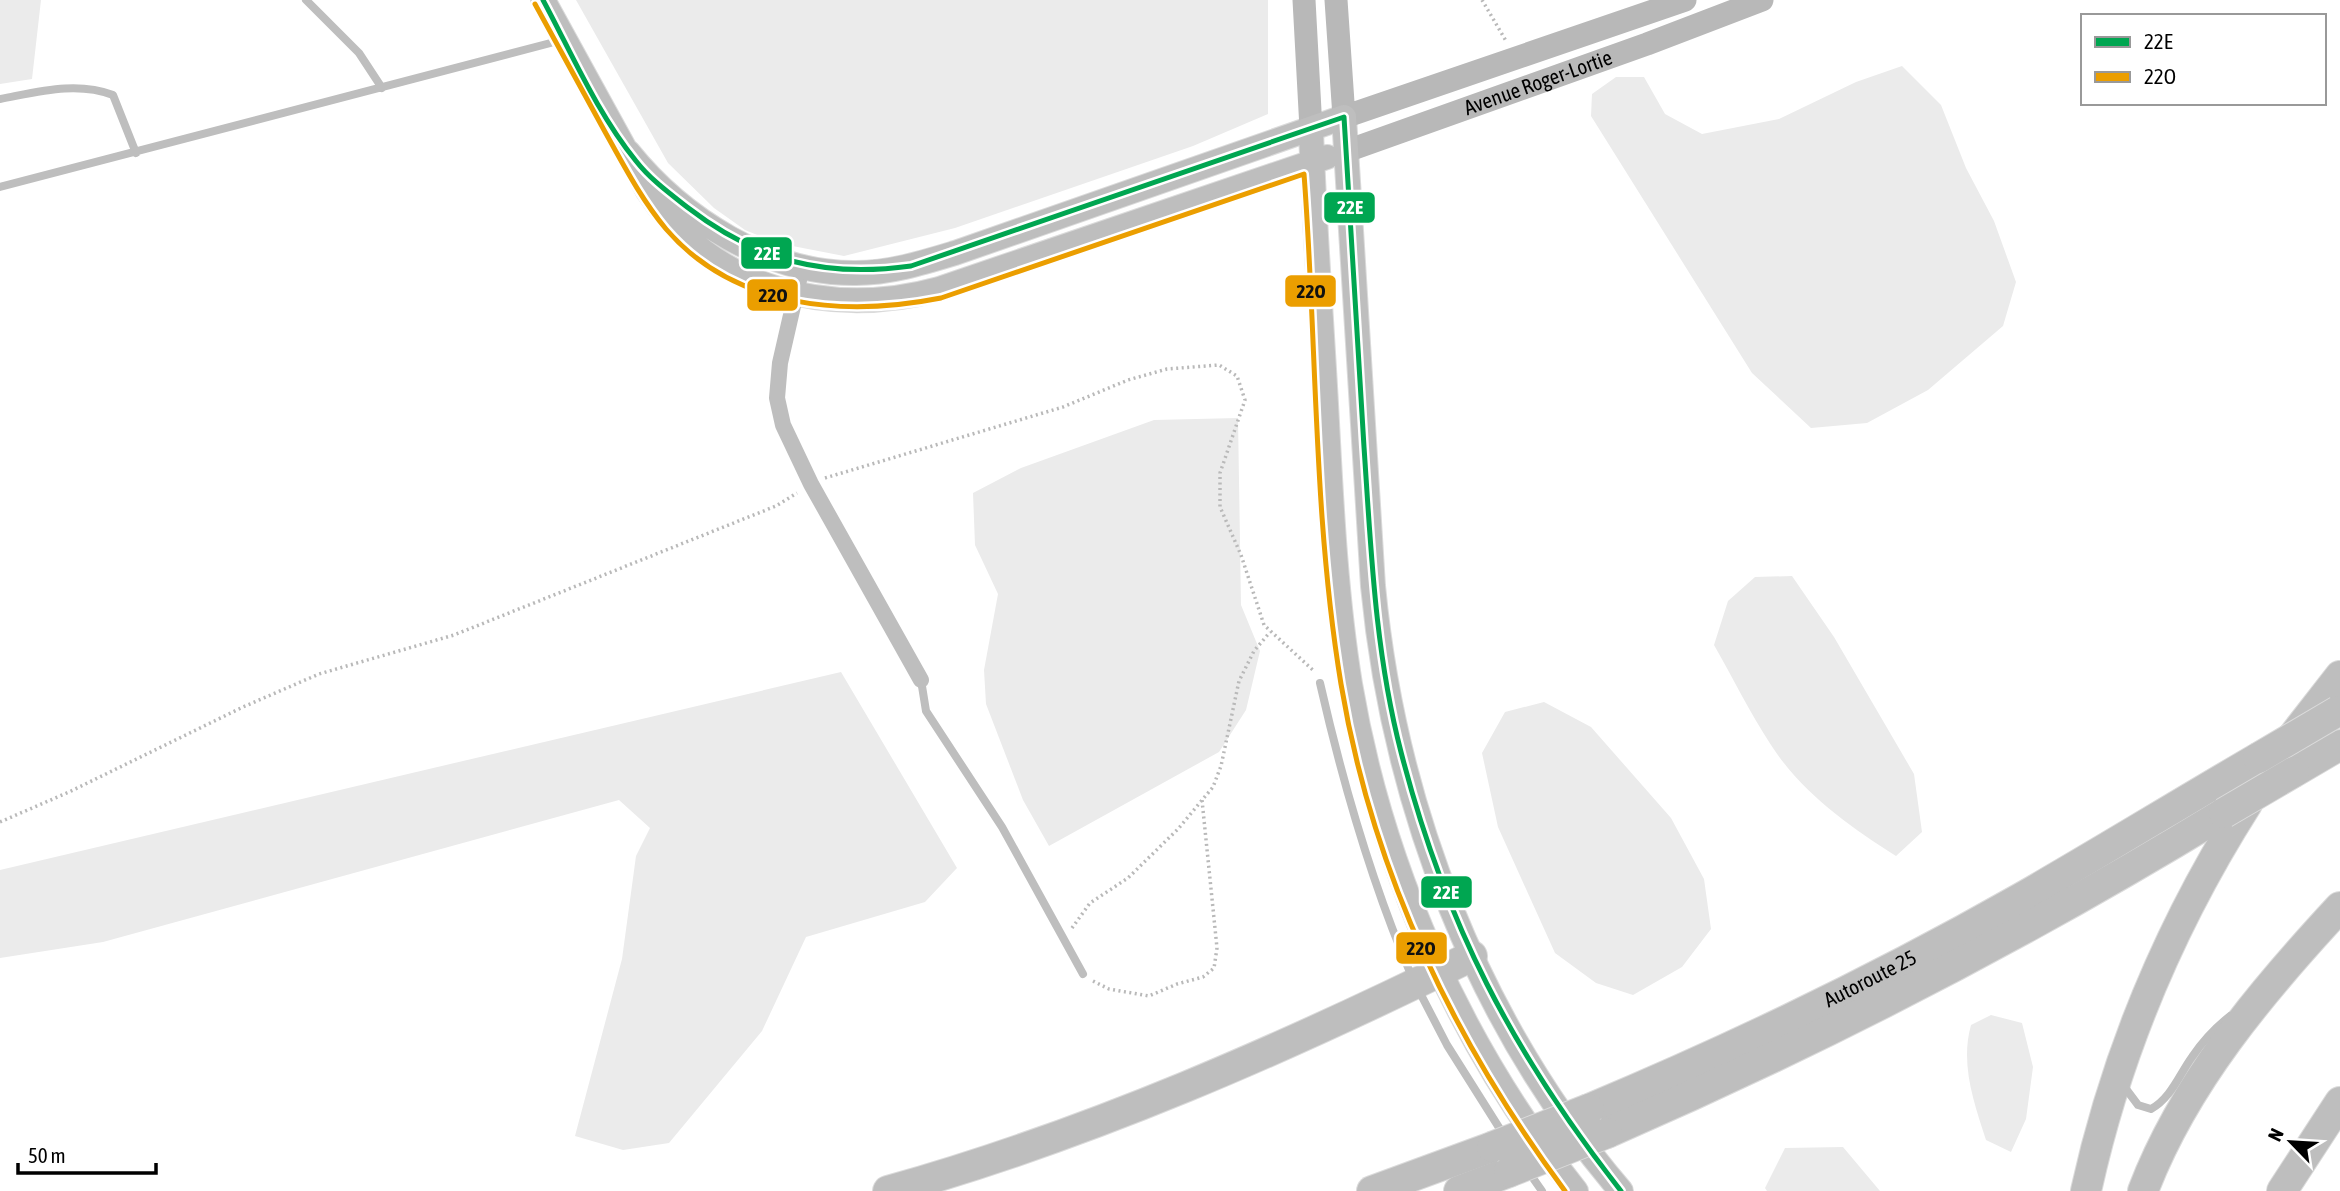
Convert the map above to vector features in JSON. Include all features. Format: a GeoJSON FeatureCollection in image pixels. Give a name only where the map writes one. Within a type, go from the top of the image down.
{"type":"FeatureCollection","features":[{"type":"Feature","properties":{"kind":"highway"},"geometry":{"type":"LineString","coordinates":[[2086,1191],[2118,1076],[2162,962],[2224,839],[2281,752],[2340,676]]}},
{"type":"Feature","properties":{"kind":"highway","name":"Autoroute 25"},"geometry":{"type":"LineString","coordinates":[[1459,1191],[1508,1156],[1589,1108],[1780,1024],[2020,899],[2339,710]]}},
{"type":"Feature","properties":{"kind":"highway","name":"Autoroute 25"},"geometry":{"type":"LineString","coordinates":[[1372,1191],[1606,1133],[1793,1050],[1947,972],[2340,745]]}},
{"type":"Feature","properties":{"kind":"highway"},"geometry":{"type":"LineString","coordinates":[[2143,1191],[2162,1148],[2202,1079],[2270,986],[2340,908]]}},
{"type":"Feature","properties":{"kind":"highway"},"geometry":{"type":"LineString","coordinates":[[888,1191],[1004,1155],[1141,1105],[1310,1033],[1472,956]]}},
{"type":"Feature","properties":{"kind":"highway"},"geometry":{"type":"LineString","coordinates":[[2282,1191],[2340,1102]]}},
{"type":"Feature","properties":{"kind":"main road"},"geometry":{"type":"LineString","coordinates":[[543,0],[628,152]]}},
{"type":"Feature","properties":{"kind":"main road"},"geometry":{"type":"LineString","coordinates":[[1343,117],[1379,643],[1411,792],[1438,874],[1472,956],[1534,1071],[1593,1158],[1620,1191]]}},
{"type":"Feature","properties":{"kind":"main road","name":"Avenue Roger-Lortie"},"geometry":{"type":"LineString","coordinates":[[628,152],[658,184],[713,227],[754,250],[803,267],[855,273],[911,266],[1343,117]]}},
{"type":"Feature","properties":{"kind":"main road"},"geometry":{"type":"LineString","coordinates":[[1311,130],[1334,531],[1350,681],[1371,778],[1428,977],[1576,1191]]}},
{"type":"Feature","properties":{"kind":"main road","name":"Avenue Roger-Lortie"},"geometry":{"type":"LineString","coordinates":[[628,152],[648,191],[680,232],[744,277],[795,295],[855,302],[913,296],[1344,152]]}},
{"type":"Feature","properties":{"kind":"street"},"geometry":{"type":"LineString","coordinates":[[1304,0],[1311,130]]}},
{"type":"Feature","properties":{"kind":"street"},"geometry":{"type":"LineString","coordinates":[[1336,0],[1343,117]]}},
{"type":"Feature","properties":{"kind":"street","name":"Avenue Roger-Lortie"},"geometry":{"type":"LineString","coordinates":[[1343,117],[1685,0]]}},
{"type":"Feature","properties":{"kind":"street","name":"Avenue Roger-Lortie"},"geometry":{"type":"LineString","coordinates":[[1344,152],[1589,66],[1762,0]]}},
{"type":"Feature","properties":{"kind":"street"},"geometry":{"type":"LineString","coordinates":[[803,267],[780,363],[777,398],[783,425],[811,484],[920,680]]}},
{"type":"Feature","properties":{"kind":"lane"},"geometry":{"type":"LineString","coordinates":[[306,0],[359,53],[382,88]]}},
{"type":"Feature","properties":{"kind":"lane"},"geometry":{"type":"LineString","coordinates":[[0,187],[565,40]]}},
{"type":"Feature","properties":{"kind":"lane"},"geometry":{"type":"LineString","coordinates":[[0,99],[58,88],[95,88],[113,95],[136,153]]}},
{"type":"Feature","properties":{"kind":"lane"},"geometry":{"type":"LineString","coordinates":[[920,680],[926,710],[1002,827],[1083,974]]}},
{"type":"Feature","properties":{"kind":"lane"},"geometry":{"type":"LineString","coordinates":[[1320,683],[1349,802],[1377,891],[1428,977],[1447,1045],[1508,1156],[1542,1191]]}},
{"type":"Feature","properties":{"kind":"lane"},"geometry":{"type":"LineString","coordinates":[[2118,1076],[2138,1105],[2151,1109],[2158,1105],[2213,1031],[2270,986]]}},
{"type":"Feature","properties":{"kind":"path"},"geometry":{"type":"LineString","coordinates":[[1482,0],[1516,58]]}},
{"type":"Feature","properties":{"kind":"path"},"geometry":{"type":"LineString","coordinates":[[0,822],[319,674],[454,635],[505,616],[606,572],[776,506],[811,484],[851,469],[1063,407],[1128,380],[1167,369],[1219,365],[1237,376],[1245,400],[1220,473],[1220,507],[1264,625],[1311,667],[1320,683]]}},
{"type":"Feature","properties":{"kind":"path"},"geometry":{"type":"LineString","coordinates":[[1063,939],[1090,903],[1128,878],[1213,787],[1221,766],[1244,667],[1270,632]]}},
{"type":"Feature","properties":{"kind":"path"},"geometry":{"type":"LineString","coordinates":[[1083,974],[1109,989],[1149,996],[1203,977],[1214,968],[1217,948],[1202,800]]}},
{"type":"Feature","properties":{"kind":"shaded area"},"geometry":{"type":"Polygon","coordinates":[[[0,0],[41,0],[32,79],[0,84],[0,0]]]}},
{"type":"Feature","properties":{"kind":"shaded area"},"geometry":{"type":"Polygon","coordinates":[[[576,0],[1268,0],[1268,114],[1193,146],[955,228],[844,256],[777,243],[745,230],[714,208],[668,163],[576,0]]]}},
{"type":"Feature","properties":{"kind":"shaded area"},"geometry":{"type":"Polygon","coordinates":[[[1902,66],[1941,105],[1966,168],[1994,221],[2016,282],[2003,326],[1928,390],[1867,423],[1811,428],[1752,373],[1591,116],[1592,94],[1616,77],[1644,77],[1665,114],[1702,134],[1779,119],[1856,82],[1902,66]]]}},
{"type":"Feature","properties":{"kind":"shaded area"},"geometry":{"type":"Polygon","coordinates":[[[1238,418],[1241,605],[1260,651],[1246,710],[1219,752],[1049,846],[1023,800],[986,704],[984,670],[998,594],[975,545],[973,493],[1021,468],[1154,420],[1238,418]]]}},
{"type":"Feature","properties":{"kind":"shaded area"},"geometry":{"type":"Polygon","coordinates":[[[1792,576],[1834,637],[1914,774],[1922,832],[1896,856],[1828,807],[1783,762],[1763,733],[1714,645],[1728,601],[1755,577],[1792,576]]]}},
{"type":"Feature","properties":{"kind":"shaded area"},"geometry":{"type":"Polygon","coordinates":[[[841,672],[957,868],[925,902],[806,937],[762,1031],[669,1143],[623,1150],[575,1136],[622,959],[636,856],[650,828],[619,800],[103,942],[0,958],[0,870],[841,672]]]}},
{"type":"Feature","properties":{"kind":"shaded area"},"geometry":{"type":"Polygon","coordinates":[[[1544,702],[1591,727],[1671,818],[1704,879],[1711,929],[1682,967],[1633,995],[1596,983],[1555,953],[1498,827],[1482,753],[1505,712],[1544,702]]]}},
{"type":"Feature","properties":{"kind":"shaded area"},"geometry":{"type":"Polygon","coordinates":[[[1991,1015],[2022,1023],[2033,1067],[2026,1119],[2011,1152],[1986,1140],[1970,1083],[1967,1054],[1971,1025],[1991,1015]]]}},
{"type":"Feature","properties":{"kind":"shaded area"},"geometry":{"type":"Polygon","coordinates":[[[1843,1147],[1880,1191],[1767,1191],[1765,1188],[1785,1148],[1843,1147]]]}},
{"type":"Feature","properties":{"kind":"transit line","name":"22E"},"geometry":{"type":"LineString","coordinates":[[543,0],[597,103],[622,143],[647,174],[713,226],[739,241],[766,253],[820,267],[879,269],[911,266],[1344,117],[1372,562],[1385,676],[1401,752],[1439,873],[1487,984],[1547,1088],[1621,1191]]}},
{"type":"Feature","properties":{"kind":"transit line","name":"22O"},"geometry":{"type":"LineString","coordinates":[[535,4],[625,168],[648,206],[666,229],[694,256],[725,276],[758,291],[793,301],[830,306],[867,306],[941,298],[1304,174],[1325,557],[1341,684],[1355,753],[1373,820],[1423,951],[1487,1074],[1565,1191]]}}]}
